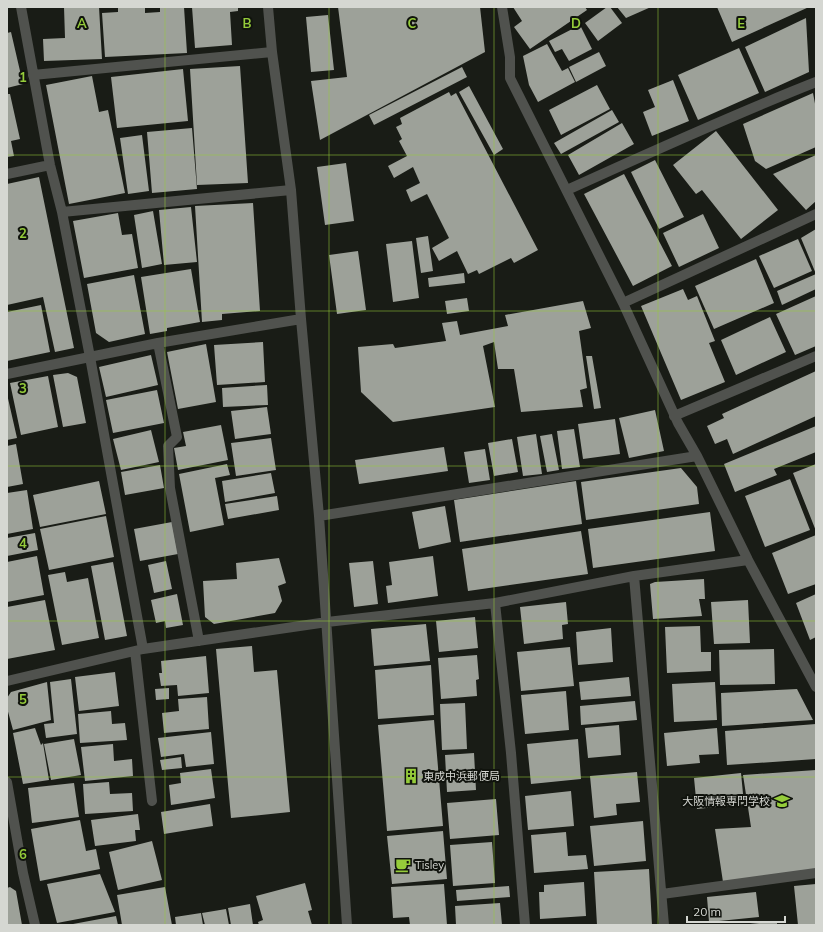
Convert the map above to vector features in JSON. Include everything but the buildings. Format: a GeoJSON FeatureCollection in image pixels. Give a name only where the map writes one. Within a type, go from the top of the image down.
{"type":"FeatureCollection","features":[{"type":"Feature","properties":{"kind":"street"},"geometry":{"type":"LineString","coordinates":[[21,7],[50,165],[62,212],[90,358],[139,650],[152,801]]}},
{"type":"Feature","properties":{"kind":"street"},"geometry":{"type":"LineString","coordinates":[[268,7],[272,52],[291,190],[301,319],[320,516],[347,925]]}},
{"type":"Feature","properties":{"kind":"street"},"geometry":{"type":"LineString","coordinates":[[502,7],[510,57],[510,78],[623,303],[674,416],[697,456],[748,560],[816,687]]}},
{"type":"Feature","properties":{"kind":"street"},"geometry":{"type":"LineString","coordinates":[[33,75],[272,52]]}},
{"type":"Feature","properties":{"kind":"street"},"geometry":{"type":"LineString","coordinates":[[567,190],[662,147],[816,82]]}},
{"type":"Feature","properties":{"kind":"street"},"geometry":{"type":"LineString","coordinates":[[7,174],[50,165]]}},
{"type":"Feature","properties":{"kind":"street"},"geometry":{"type":"LineString","coordinates":[[62,212],[291,190]]}},
{"type":"Feature","properties":{"kind":"street"},"geometry":{"type":"LineString","coordinates":[[623,303],[816,214]]}},
{"type":"Feature","properties":{"kind":"street"},"geometry":{"type":"LineString","coordinates":[[7,374],[158,343],[301,319]]}},
{"type":"Feature","properties":{"kind":"street"},"geometry":{"type":"LineString","coordinates":[[158,343],[177,437],[168,446],[170,488],[199,641]]}},
{"type":"Feature","properties":{"kind":"street"},"geometry":{"type":"LineString","coordinates":[[674,416],[816,356]]}},
{"type":"Feature","properties":{"kind":"street"},"geometry":{"type":"LineString","coordinates":[[320,516],[697,456]]}},
{"type":"Feature","properties":{"kind":"street"},"geometry":{"type":"LineString","coordinates":[[7,681],[139,650],[327,622],[495,603],[634,576],[748,560]]}},
{"type":"Feature","properties":{"kind":"street"},"geometry":{"type":"LineString","coordinates":[[634,576],[664,925]]}},
{"type":"Feature","properties":{"kind":"street"},"geometry":{"type":"LineString","coordinates":[[495,603],[511,753],[525,925]]}},
{"type":"Feature","properties":{"kind":"street"},"geometry":{"type":"LineString","coordinates":[[7,782],[23,873],[35,925]]}},
{"type":"Feature","properties":{"kind":"street"},"geometry":{"type":"LineString","coordinates":[[662,894],[816,873]]}},
{"type":"Feature","properties":{"kind":"place","name":"東成中浜郵便局"},"geometry":{"type":"Point","coordinates":[411,776]}},
{"type":"Feature","properties":{"kind":"place","name":"大阪情報専門学校"},"geometry":{"type":"Point","coordinates":[782,801]}},
{"type":"Feature","properties":{"kind":"place","name":"Tisley"},"geometry":{"type":"Point","coordinates":[403,865]}}]}
